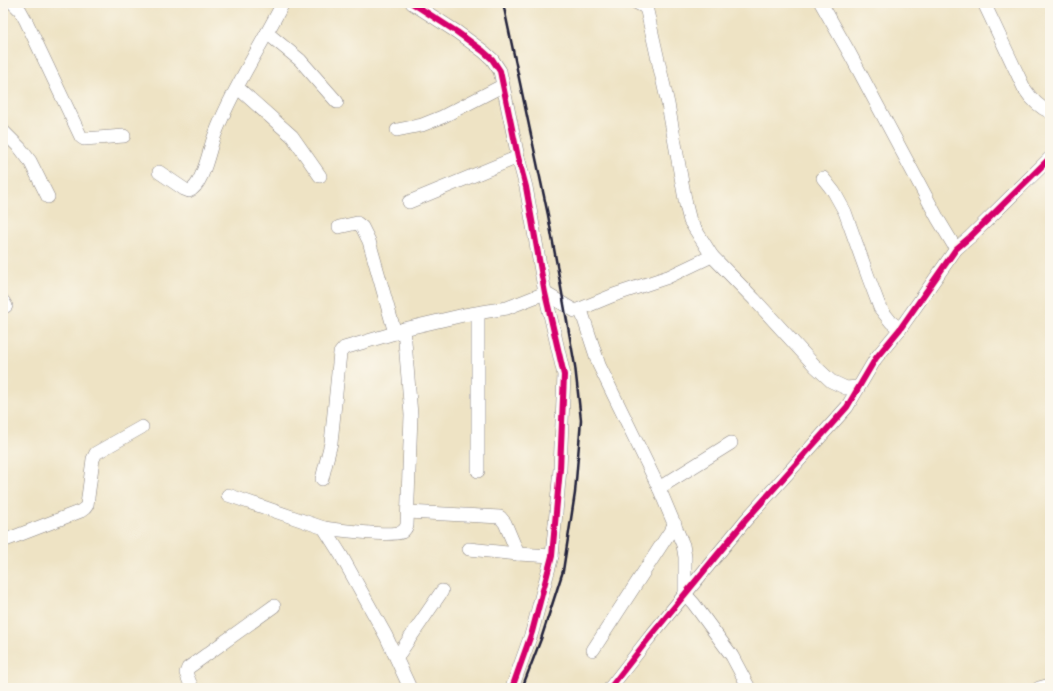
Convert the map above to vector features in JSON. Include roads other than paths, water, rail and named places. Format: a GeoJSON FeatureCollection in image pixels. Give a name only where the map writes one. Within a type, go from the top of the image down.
{"type":"FeatureCollection","features":[{"type":"Feature","properties":{"kind":"street"},"geometry":{"type":"LineString","coordinates":[[14,3],[26,21],[81,137],[84,139],[124,136]]}},
{"type":"Feature","properties":{"kind":"street"},"geometry":{"type":"LineString","coordinates":[[159,172],[188,191],[196,186],[201,177],[214,136],[282,3]]}},
{"type":"Feature","properties":{"kind":"street"},"geometry":{"type":"LineString","coordinates":[[412,3],[457,32],[492,59],[500,71],[518,157],[526,186],[545,293],[564,375],[561,454],[552,556],[532,632],[512,688]]}},
{"type":"Feature","properties":{"kind":"street"},"geometry":{"type":"LineString","coordinates":[[637,3],[645,7],[647,11],[668,104],[690,221],[712,256],[754,299],[816,367],[831,381],[846,388],[858,387]]}},
{"type":"Feature","properties":{"kind":"street"},"geometry":{"type":"LineString","coordinates":[[821,3],[850,54],[938,219],[956,248]]}},
{"type":"Feature","properties":{"kind":"street"},"geometry":{"type":"LineString","coordinates":[[984,3],[1031,100],[1041,108],[1050,112]]}},
{"type":"Feature","properties":{"kind":"street"},"geometry":{"type":"LineString","coordinates":[[267,33],[300,60],[338,102]]}},
{"type":"Feature","properties":{"kind":"street"},"geometry":{"type":"LineString","coordinates":[[398,130],[442,117],[502,86]]}},
{"type":"Feature","properties":{"kind":"street"},"geometry":{"type":"LineString","coordinates":[[238,88],[292,136],[320,176]]}},
{"type":"Feature","properties":{"kind":"street"},"geometry":{"type":"LineString","coordinates":[[3,131],[20,148],[30,161],[48,197]]}},
{"type":"Feature","properties":{"kind":"street"},"geometry":{"type":"LineString","coordinates":[[409,202],[518,157]]}},
{"type":"Feature","properties":{"kind":"street"},"geometry":{"type":"LineString","coordinates":[[610,688],[745,521],[847,407],[854,398],[858,387],[867,376],[876,358],[900,329],[956,248],[970,237],[1050,158]]}},
{"type":"Feature","properties":{"kind":"street"},"geometry":{"type":"LineString","coordinates":[[823,178],[843,207],[868,279],[880,308],[888,319],[900,329]]}},
{"type":"Feature","properties":{"kind":"street"},"geometry":{"type":"LineString","coordinates":[[228,495],[324,528],[367,533],[398,533],[406,529],[408,512],[411,415],[400,331],[369,241],[362,227],[357,223],[354,223],[339,227]]}},
{"type":"Feature","properties":{"kind":"street"},"geometry":{"type":"LineString","coordinates":[[545,293],[571,310],[581,310],[614,295],[668,277],[712,256]]}},
{"type":"Feature","properties":{"kind":"street"},"geometry":{"type":"LineString","coordinates":[[322,479],[331,443],[340,353],[342,350],[348,346],[400,331],[464,315],[507,308],[545,293]]}},
{"type":"Feature","properties":{"kind":"street"},"geometry":{"type":"LineString","coordinates":[[581,310],[599,365],[659,488],[683,545],[685,556],[685,594],[732,656],[749,688]]}},
{"type":"Feature","properties":{"kind":"street"},"geometry":{"type":"LineString","coordinates":[[478,313],[478,471]]}},
{"type":"Feature","properties":{"kind":"street"},"geometry":{"type":"LineString","coordinates":[[3,541],[86,508],[88,505],[93,458],[96,453],[142,427]]}},
{"type":"Feature","properties":{"kind":"street"},"geometry":{"type":"LineString","coordinates":[[659,488],[731,443]]}},
{"type":"Feature","properties":{"kind":"street"},"geometry":{"type":"LineString","coordinates":[[408,512],[500,517],[505,523],[518,554]]}},
{"type":"Feature","properties":{"kind":"street"},"geometry":{"type":"LineString","coordinates":[[593,650],[675,524]]}},
{"type":"Feature","properties":{"kind":"street"},"geometry":{"type":"LineString","coordinates":[[324,528],[341,555],[396,656],[410,688]]}},
{"type":"Feature","properties":{"kind":"street"},"geometry":{"type":"LineString","coordinates":[[469,549],[552,556]]}},
{"type":"Feature","properties":{"kind":"street"},"geometry":{"type":"LineString","coordinates":[[396,656],[442,591]]}},
{"type":"Feature","properties":{"kind":"street"},"geometry":{"type":"LineString","coordinates":[[192,688],[186,673],[188,668],[274,606]]}},
{"type":"Feature","properties":{"kind":"street"},"geometry":{"type":"LineString","coordinates":[[1039,688],[1050,685]]}},
{"type":"Feature","properties":{"kind":"railway"},"geometry":{"type":"LineString","coordinates":[[503,3],[548,215],[575,366],[581,420],[575,493],[563,571],[541,639],[522,688]]}}]}
